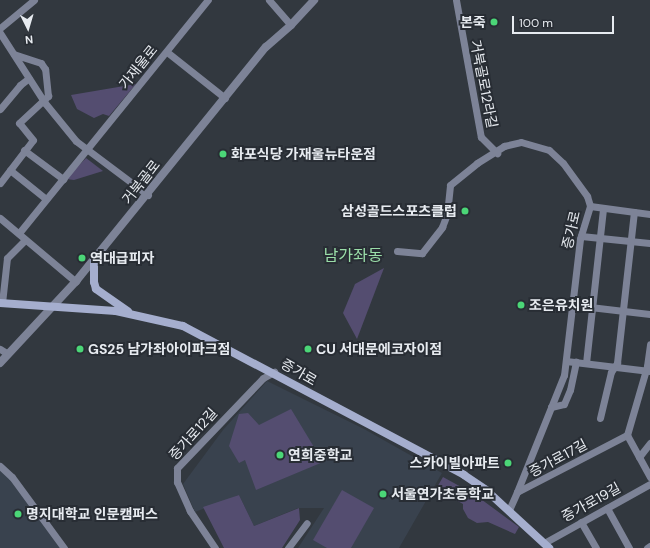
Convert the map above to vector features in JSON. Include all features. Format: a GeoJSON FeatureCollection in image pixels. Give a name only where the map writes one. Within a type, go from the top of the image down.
{"type":"FeatureCollection","features":[{"type":"Feature","properties":{"kind":"main road"},"geometry":{"type":"LineString","coordinates":[[94,260],[94,282],[96,289],[134,314]]}},
{"type":"Feature","properties":{"kind":"main road","name":"증가로"},"geometry":{"type":"LineString","coordinates":[[1,303],[134,314],[183,326],[274,372],[352,418],[366,422],[464,475],[486,490],[547,546]]}},
{"type":"Feature","properties":{"kind":"street"},"geometry":{"type":"LineString","coordinates":[[0,28],[34,0]]}},
{"type":"Feature","properties":{"kind":"street","name":"가재울로"},"geometry":{"type":"LineString","coordinates":[[19,232],[208,0]]}},
{"type":"Feature","properties":{"kind":"street"},"geometry":{"type":"LineString","coordinates":[[268,0],[291,25]]}},
{"type":"Feature","properties":{"kind":"street","name":"거북골로"},"geometry":{"type":"LineString","coordinates":[[0,363],[76,282],[148,195],[266,47],[291,25],[314,0]]}},
{"type":"Feature","properties":{"kind":"street","name":"거북골로12라길"},"geometry":{"type":"LineString","coordinates":[[456,0],[481,137],[497,153]]}},
{"type":"Feature","properties":{"kind":"street"},"geometry":{"type":"LineString","coordinates":[[0,33],[43,101],[76,141],[148,195]]}},
{"type":"Feature","properties":{"kind":"street"},"geometry":{"type":"LineString","coordinates":[[167,52],[225,98]]}},
{"type":"Feature","properties":{"kind":"street"},"geometry":{"type":"LineString","coordinates":[[0,183],[33,140],[19,123],[48,96],[45,69],[41,63],[28,57],[14,54]]}},
{"type":"Feature","properties":{"kind":"street"},"geometry":{"type":"LineString","coordinates":[[0,109],[20,85],[29,78]]}},
{"type":"Feature","properties":{"kind":"street","name":"증가로"},"geometry":{"type":"LineString","coordinates":[[497,153],[504,146],[521,142],[549,150],[563,163],[587,196],[590,206],[581,236],[564,375],[518,492]]}},
{"type":"Feature","properties":{"kind":"street"},"geometry":{"type":"LineString","coordinates":[[24,150],[63,179]]}},
{"type":"Feature","properties":{"kind":"street"},"geometry":{"type":"LineString","coordinates":[[397,251],[422,253],[442,227],[447,214],[450,185],[477,163],[497,153]]}},
{"type":"Feature","properties":{"kind":"street"},"geometry":{"type":"LineString","coordinates":[[10,170],[46,199]]}},
{"type":"Feature","properties":{"kind":"street"},"geometry":{"type":"LineString","coordinates":[[590,206],[650,214]]}},
{"type":"Feature","properties":{"kind":"street"},"geometry":{"type":"LineString","coordinates":[[586,364],[603,208]]}},
{"type":"Feature","properties":{"kind":"street"},"geometry":{"type":"LineString","coordinates":[[600,418],[614,367],[623,311],[634,212]]}},
{"type":"Feature","properties":{"kind":"street"},"geometry":{"type":"LineString","coordinates":[[0,218],[19,232],[25,240],[76,282]]}},
{"type":"Feature","properties":{"kind":"street"},"geometry":{"type":"LineString","coordinates":[[581,236],[650,243]]}},
{"type":"Feature","properties":{"kind":"street"},"geometry":{"type":"LineString","coordinates":[[1,303],[3,258],[25,240]]}},
{"type":"Feature","properties":{"kind":"street"},"geometry":{"type":"LineString","coordinates":[[573,305],[650,314]]}},
{"type":"Feature","properties":{"kind":"street"},"geometry":{"type":"LineString","coordinates":[[650,344],[647,371],[627,435],[650,477]]}},
{"type":"Feature","properties":{"kind":"street"},"geometry":{"type":"LineString","coordinates":[[0,349],[8,354]]}},
{"type":"Feature","properties":{"kind":"street"},"geometry":{"type":"LineString","coordinates":[[566,361],[647,371]]}},
{"type":"Feature","properties":{"kind":"street"},"geometry":{"type":"LineString","coordinates":[[551,407],[564,404],[570,390],[576,362]]}},
{"type":"Feature","properties":{"kind":"street","name":"증가로12길"},"geometry":{"type":"LineString","coordinates":[[215,548],[190,511],[177,482],[177,468],[263,378],[274,372]]}},
{"type":"Feature","properties":{"kind":"street","name":"증가로17길"},"geometry":{"type":"LineString","coordinates":[[509,510],[518,492],[627,435]]}},
{"type":"Feature","properties":{"kind":"street"},"geometry":{"type":"LineString","coordinates":[[639,457],[650,443]]}},
{"type":"Feature","properties":{"kind":"street"},"geometry":{"type":"LineString","coordinates":[[0,466],[12,478],[64,548]]}},
{"type":"Feature","properties":{"kind":"street","name":"증가로19길"},"geometry":{"type":"LineString","coordinates":[[547,546],[581,522],[650,484]]}},
{"type":"Feature","properties":{"kind":"street"},"geometry":{"type":"LineString","coordinates":[[607,508],[629,548]]}},
{"type":"Feature","properties":{"kind":"street"},"geometry":{"type":"LineString","coordinates":[[581,522],[596,548]]}},
{"type":"Feature","properties":{"kind":"street"},"geometry":{"type":"LineString","coordinates":[[288,548],[306,523]]}},
{"type":"Feature","properties":{"kind":"street"},"geometry":{"type":"LineString","coordinates":[[646,548],[650,546]]}},
{"type":"Feature","properties":{"kind":"shaded area"},"geometry":{"type":"Polygon","coordinates":[[[136,84],[109,116],[103,114],[94,118],[77,109],[71,95],[136,84]]]}},
{"type":"Feature","properties":{"kind":"shaded area"},"geometry":{"type":"Polygon","coordinates":[[[86,158],[103,171],[74,180],[66,179],[86,158]]]}},
{"type":"Feature","properties":{"kind":"shaded area"},"geometry":{"type":"Polygon","coordinates":[[[384,268],[357,339],[343,313],[355,284],[384,268]]]}},
{"type":"Feature","properties":{"kind":"shaded area","name":"연희중학교"},"geometry":{"type":"Polygon","coordinates":[[[267,381],[364,429],[442,473],[399,548],[298,548],[324,508],[298,508],[254,526],[239,495],[195,512],[183,484],[223,430],[267,381]]]}},
{"type":"Feature","properties":{"kind":"shaded area"},"geometry":{"type":"Polygon","coordinates":[[[291,409],[323,462],[256,490],[245,460],[239,463],[229,446],[239,414],[248,413],[259,425],[291,409]]]}},
{"type":"Feature","properties":{"kind":"shaded area","name":"명지대학교 인문캠퍼스"},"geometry":{"type":"Polygon","coordinates":[[[0,470],[11,480],[62,548],[0,548],[0,470]]]}},
{"type":"Feature","properties":{"kind":"shaded area"},"geometry":{"type":"Polygon","coordinates":[[[443,477],[474,494],[519,527],[515,534],[488,522],[477,523],[468,518],[463,509],[463,504],[436,489],[443,477]]]}},
{"type":"Feature","properties":{"kind":"shaded area"},"geometry":{"type":"Polygon","coordinates":[[[342,490],[374,508],[351,548],[327,548],[313,540],[342,490]]]}},
{"type":"Feature","properties":{"kind":"shaded area"},"geometry":{"type":"Polygon","coordinates":[[[239,495],[254,526],[299,508],[300,520],[282,548],[224,548],[203,507],[239,495]]]}},
{"type":"Feature","properties":{"kind":"place","name":"본죽"},"geometry":{"type":"Point","coordinates":[494,22]}},
{"type":"Feature","properties":{"kind":"place","name":"화포식당 가재울뉴타운점"},"geometry":{"type":"Point","coordinates":[223,154]}},
{"type":"Feature","properties":{"kind":"place","name":"삼성골드스포츠클럽"},"geometry":{"type":"Point","coordinates":[465,211]}},
{"type":"Feature","properties":{"kind":"place","name":"역대급피자"},"geometry":{"type":"Point","coordinates":[82,258]}},
{"type":"Feature","properties":{"kind":"place","name":"조은유치원"},"geometry":{"type":"Point","coordinates":[521,305]}},
{"type":"Feature","properties":{"kind":"place","name":"GS25 남가좌아이파크점"},"geometry":{"type":"Point","coordinates":[80,349]}},
{"type":"Feature","properties":{"kind":"place","name":"CU 서대문에코자이점"},"geometry":{"type":"Point","coordinates":[308,349]}},
{"type":"Feature","properties":{"kind":"place","name":"연희중학교"},"geometry":{"type":"Point","coordinates":[280,455]}},
{"type":"Feature","properties":{"kind":"place","name":"스카이빌아파트"},"geometry":{"type":"Point","coordinates":[508,463]}},
{"type":"Feature","properties":{"kind":"place","name":"서울연가초등학교"},"geometry":{"type":"Point","coordinates":[383,494]}},
{"type":"Feature","properties":{"kind":"place","name":"명지대학교 인문캠퍼스"},"geometry":{"type":"Point","coordinates":[18,514]}},
{"type":"Feature","properties":{"kind":"district","name":"남가좌동"},"geometry":{"type":"Point","coordinates":[353,256]}}]}
